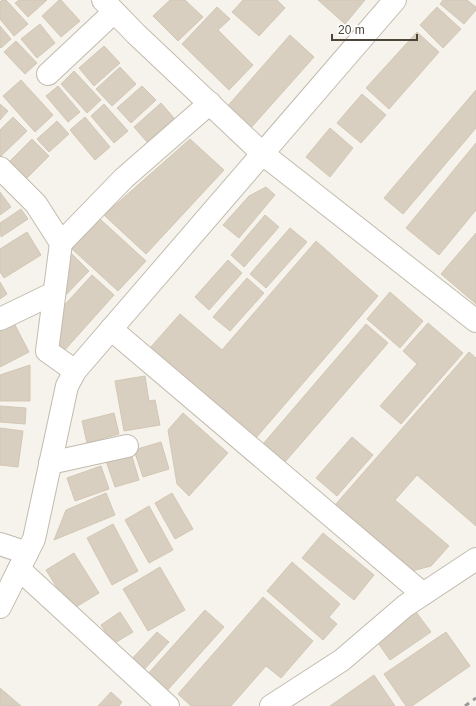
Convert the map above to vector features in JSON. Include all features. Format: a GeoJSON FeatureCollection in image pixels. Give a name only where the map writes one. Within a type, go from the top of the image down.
{"type":"FeatureCollection","features":[{"type":"Feature","properties":{"kind":"street"},"geometry":{"type":"LineString","coordinates":[[0,606],[34,539],[67,386],[75,371],[395,0]]}},
{"type":"Feature","properties":{"kind":"street"},"geometry":{"type":"LineString","coordinates":[[48,74],[109,6],[263,154],[476,321]]}},
{"type":"Feature","properties":{"kind":"street"},"geometry":{"type":"LineString","coordinates":[[75,371],[47,351],[61,243],[124,178],[210,103]]}},
{"type":"Feature","properties":{"kind":"street"},"geometry":{"type":"LineString","coordinates":[[0,168],[36,204],[61,243]]}},
{"type":"Feature","properties":{"kind":"street"},"geometry":{"type":"LineString","coordinates":[[0,319],[54,294]]}},
{"type":"Feature","properties":{"kind":"street"},"geometry":{"type":"LineString","coordinates":[[111,329],[423,594]]}},
{"type":"Feature","properties":{"kind":"street"},"geometry":{"type":"LineString","coordinates":[[50,463],[127,446]]}},
{"type":"Feature","properties":{"kind":"street"},"geometry":{"type":"LineString","coordinates":[[0,544],[23,561],[168,706]]}},
{"type":"Feature","properties":{"kind":"street"},"geometry":{"type":"LineString","coordinates":[[271,706],[342,660],[405,606],[476,559]]}},
{"type":"Feature","properties":{"kind":"building"},"geometry":{"type":"Polygon","coordinates":[[[2,0],[6,0],[28,24],[14,36],[0,19],[0,2],[2,0]]]}},
{"type":"Feature","properties":{"kind":"building"},"geometry":{"type":"Polygon","coordinates":[[[19,0],[47,0],[28,17],[15,3],[19,0]]]}},
{"type":"Feature","properties":{"kind":"building"},"geometry":{"type":"Polygon","coordinates":[[[59,0],[61,0],[80,21],[61,37],[42,16],[59,0]]]}},
{"type":"Feature","properties":{"kind":"building"},"geometry":{"type":"Polygon","coordinates":[[[170,0],[185,0],[203,17],[178,41],[153,16],[170,0]]]}},
{"type":"Feature","properties":{"kind":"building"},"geometry":{"type":"Polygon","coordinates":[[[243,0],[277,0],[285,8],[259,36],[232,12],[243,0]]]}},
{"type":"Feature","properties":{"kind":"building"},"geometry":{"type":"Polygon","coordinates":[[[318,0],[365,0],[345,24],[318,0]]]}},
{"type":"Feature","properties":{"kind":"building"},"geometry":{"type":"Polygon","coordinates":[[[443,0],[467,0],[476,7],[476,10],[464,24],[440,4],[443,0]]]}},
{"type":"Feature","properties":{"kind":"building"},"geometry":{"type":"Polygon","coordinates":[[[217,7],[230,19],[218,30],[253,65],[229,90],[182,44],[217,7]]]}},
{"type":"Feature","properties":{"kind":"building"},"geometry":{"type":"Polygon","coordinates":[[[437,7],[461,29],[443,48],[420,25],[437,7]]]}},
{"type":"Feature","properties":{"kind":"building"},"geometry":{"type":"Polygon","coordinates":[[[40,24],[55,43],[37,58],[21,39],[40,24]]]}},
{"type":"Feature","properties":{"kind":"building"},"geometry":{"type":"Polygon","coordinates":[[[0,26],[11,39],[1,48],[0,47],[0,26]]]}},
{"type":"Feature","properties":{"kind":"building"},"geometry":{"type":"Polygon","coordinates":[[[417,32],[439,52],[389,109],[366,88],[417,32]]]}},
{"type":"Feature","properties":{"kind":"building"},"geometry":{"type":"Polygon","coordinates":[[[290,35],[314,57],[249,130],[225,109],[290,35]]]}},
{"type":"Feature","properties":{"kind":"building"},"geometry":{"type":"Polygon","coordinates":[[[16,41],[37,63],[25,74],[4,52],[16,41]]]}},
{"type":"Feature","properties":{"kind":"building"},"geometry":{"type":"Polygon","coordinates":[[[104,46],[120,63],[94,86],[79,68],[104,46]]]}},
{"type":"Feature","properties":{"kind":"building"},"geometry":{"type":"Polygon","coordinates":[[[120,67],[136,84],[112,106],[96,89],[120,67]]]}},
{"type":"Feature","properties":{"kind":"building"},"geometry":{"type":"Polygon","coordinates":[[[74,71],[101,100],[87,113],[61,84],[74,71]]]}},
{"type":"Feature","properties":{"kind":"building"},"geometry":{"type":"Polygon","coordinates":[[[21,80],[53,115],[35,132],[3,96],[21,80]]]}},
{"type":"Feature","properties":{"kind":"building"},"geometry":{"type":"Polygon","coordinates":[[[58,86],[80,112],[68,122],[46,96],[58,86]]]}},
{"type":"Feature","properties":{"kind":"building"},"geometry":{"type":"Polygon","coordinates":[[[142,86],[156,100],[131,123],[117,108],[142,86]]]}},
{"type":"Feature","properties":{"kind":"building"},"geometry":{"type":"Polygon","coordinates":[[[476,90],[476,128],[403,214],[384,198],[476,90]]]}},
{"type":"Feature","properties":{"kind":"building"},"geometry":{"type":"Polygon","coordinates":[[[362,94],[386,115],[361,143],[337,123],[362,94]]]}},
{"type":"Feature","properties":{"kind":"building"},"geometry":{"type":"Polygon","coordinates":[[[161,103],[174,118],[147,142],[134,127],[161,103]]]}},
{"type":"Feature","properties":{"kind":"building"},"geometry":{"type":"Polygon","coordinates":[[[0,104],[8,111],[0,120],[0,104]]]}},
{"type":"Feature","properties":{"kind":"building"},"geometry":{"type":"Polygon","coordinates":[[[104,104],[128,131],[114,143],[91,116],[104,104]]]}},
{"type":"Feature","properties":{"kind":"building"},"geometry":{"type":"Polygon","coordinates":[[[13,117],[27,131],[0,157],[0,130],[13,117]]]}},
{"type":"Feature","properties":{"kind":"building"},"geometry":{"type":"Polygon","coordinates":[[[85,117],[110,147],[95,160],[70,130],[85,117]]]}},
{"type":"Feature","properties":{"kind":"building"},"geometry":{"type":"Polygon","coordinates":[[[57,121],[69,134],[49,152],[37,139],[57,121]]]}},
{"type":"Feature","properties":{"kind":"building"},"geometry":{"type":"Polygon","coordinates":[[[330,128],[353,148],[330,177],[306,157],[330,128]]]}},
{"type":"Feature","properties":{"kind":"building"},"geometry":{"type":"Polygon","coordinates":[[[32,139],[49,156],[24,181],[7,164],[32,139]]]}},
{"type":"Feature","properties":{"kind":"building"},"geometry":{"type":"Polygon","coordinates":[[[190,139],[224,170],[146,254],[104,215],[190,139]]]}},
{"type":"Feature","properties":{"kind":"building"},"geometry":{"type":"Polygon","coordinates":[[[476,143],[476,210],[439,255],[406,228],[476,143]]]}},
{"type":"Feature","properties":{"kind":"building"},"geometry":{"type":"Polygon","coordinates":[[[266,187],[275,195],[239,238],[223,225],[249,196],[266,187]]]}},
{"type":"Feature","properties":{"kind":"building"},"geometry":{"type":"Polygon","coordinates":[[[0,192],[11,207],[0,215],[0,192]]]}},
{"type":"Feature","properties":{"kind":"building"},"geometry":{"type":"Polygon","coordinates":[[[21,209],[28,219],[1,237],[0,223],[21,209]]]}},
{"type":"Feature","properties":{"kind":"building"},"geometry":{"type":"Polygon","coordinates":[[[265,215],[279,227],[244,267],[231,255],[265,215]]]}},
{"type":"Feature","properties":{"kind":"building"},"geometry":{"type":"Polygon","coordinates":[[[100,219],[146,261],[118,291],[72,249],[100,219]]]}},
{"type":"Feature","properties":{"kind":"building"},"geometry":{"type":"Polygon","coordinates":[[[290,228],[307,242],[266,288],[250,274],[290,228]]]}},
{"type":"Feature","properties":{"kind":"building"},"geometry":{"type":"Polygon","coordinates":[[[27,232],[41,255],[4,278],[0,272],[0,249],[27,232]]]}},
{"type":"Feature","properties":{"kind":"building"},"geometry":{"type":"Polygon","coordinates":[[[476,233],[476,304],[441,274],[476,233]]]}},
{"type":"Feature","properties":{"kind":"building"},"geometry":{"type":"Polygon","coordinates":[[[316,241],[378,296],[255,439],[150,348],[180,314],[222,350],[316,241]]]}},
{"type":"Feature","properties":{"kind":"building"},"geometry":{"type":"Polygon","coordinates":[[[70,252],[89,271],[58,303],[70,252]]]}},
{"type":"Feature","properties":{"kind":"building"},"geometry":{"type":"Polygon","coordinates":[[[228,260],[242,273],[209,310],[195,297],[228,260]]]}},
{"type":"Feature","properties":{"kind":"building"},"geometry":{"type":"Polygon","coordinates":[[[92,275],[114,295],[63,352],[55,345],[59,311],[92,275]]]}},
{"type":"Feature","properties":{"kind":"building"},"geometry":{"type":"Polygon","coordinates":[[[247,278],[264,293],[230,331],[213,317],[247,278]]]}},
{"type":"Feature","properties":{"kind":"building"},"geometry":{"type":"Polygon","coordinates":[[[0,282],[7,294],[0,299],[0,282]]]}},
{"type":"Feature","properties":{"kind":"building"},"geometry":{"type":"Polygon","coordinates":[[[390,292],[423,321],[400,348],[367,319],[390,292]]]}},
{"type":"Feature","properties":{"kind":"building"},"geometry":{"type":"Polygon","coordinates":[[[14,323],[29,352],[0,367],[0,330],[14,323]]]}},
{"type":"Feature","properties":{"kind":"building"},"geometry":{"type":"Polygon","coordinates":[[[428,323],[463,353],[401,424],[380,406],[417,364],[403,351],[428,323]]]}},
{"type":"Feature","properties":{"kind":"building"},"geometry":{"type":"Polygon","coordinates":[[[366,324],[388,343],[285,462],[263,444],[366,324]]]}},
{"type":"Feature","properties":{"kind":"building"},"geometry":{"type":"Polygon","coordinates":[[[469,352],[476,358],[476,526],[417,475],[395,500],[449,546],[431,566],[412,571],[335,505],[469,352]]]}},
{"type":"Feature","properties":{"kind":"building"},"geometry":{"type":"Polygon","coordinates":[[[30,365],[30,401],[0,401],[0,375],[30,365]]]}},
{"type":"Feature","properties":{"kind":"building"},"geometry":{"type":"Polygon","coordinates":[[[145,376],[149,401],[155,400],[160,425],[124,431],[115,381],[145,376]]]}},
{"type":"Feature","properties":{"kind":"building"},"geometry":{"type":"Polygon","coordinates":[[[0,406],[26,408],[25,424],[0,422],[0,406]]]}},
{"type":"Feature","properties":{"kind":"building"},"geometry":{"type":"Polygon","coordinates":[[[114,413],[119,434],[87,443],[82,421],[114,413]]]}},
{"type":"Feature","properties":{"kind":"building"},"geometry":{"type":"Polygon","coordinates":[[[183,413],[228,453],[189,496],[177,484],[168,430],[183,413]]]}},
{"type":"Feature","properties":{"kind":"building"},"geometry":{"type":"Polygon","coordinates":[[[0,428],[23,431],[18,467],[0,465],[0,428]]]}},
{"type":"Feature","properties":{"kind":"building"},"geometry":{"type":"Polygon","coordinates":[[[352,437],[373,455],[337,496],[316,478],[352,437]]]}},
{"type":"Feature","properties":{"kind":"building"},"geometry":{"type":"Polygon","coordinates":[[[161,442],[169,469],[143,477],[134,450],[161,442]]]}},
{"type":"Feature","properties":{"kind":"building"},"geometry":{"type":"Polygon","coordinates":[[[131,453],[139,480],[115,487],[106,461],[131,453]]]}},
{"type":"Feature","properties":{"kind":"building"},"geometry":{"type":"Polygon","coordinates":[[[101,466],[109,489],[75,501],[67,478],[101,466]]]}},
{"type":"Feature","properties":{"kind":"building"},"geometry":{"type":"Polygon","coordinates":[[[106,493],[115,515],[54,540],[66,510],[106,493]]]}},
{"type":"Feature","properties":{"kind":"building"},"geometry":{"type":"Polygon","coordinates":[[[172,493],[193,529],[175,539],[155,503],[172,493]]]}},
{"type":"Feature","properties":{"kind":"building"},"geometry":{"type":"Polygon","coordinates":[[[149,506],[173,550],[149,563],[125,520],[149,506]]]}},
{"type":"Feature","properties":{"kind":"building"},"geometry":{"type":"Polygon","coordinates":[[[113,524],[138,571],[112,585],[87,538],[113,524]]]}},
{"type":"Feature","properties":{"kind":"building"},"geometry":{"type":"Polygon","coordinates":[[[323,533],[374,575],[354,600],[302,558],[323,533]]]}},
{"type":"Feature","properties":{"kind":"building"},"geometry":{"type":"Polygon","coordinates":[[[74,553],[99,593],[71,610],[46,570],[74,553]]]}},
{"type":"Feature","properties":{"kind":"building"},"geometry":{"type":"Polygon","coordinates":[[[292,562],[340,604],[329,617],[337,624],[323,640],[267,591],[292,562]]]}},
{"type":"Feature","properties":{"kind":"building"},"geometry":{"type":"Polygon","coordinates":[[[160,567],[185,610],[148,631],[123,589],[160,567]]]}},
{"type":"Feature","properties":{"kind":"building"},"geometry":{"type":"Polygon","coordinates":[[[263,597],[313,641],[281,678],[266,666],[231,706],[191,706],[178,694],[263,597]]]}},
{"type":"Feature","properties":{"kind":"building"},"geometry":{"type":"Polygon","coordinates":[[[205,610],[224,627],[165,693],[146,676],[205,610]]]}},
{"type":"Feature","properties":{"kind":"building"},"geometry":{"type":"Polygon","coordinates":[[[120,612],[133,632],[113,644],[101,625],[120,612]]]}},
{"type":"Feature","properties":{"kind":"building"},"geometry":{"type":"Polygon","coordinates":[[[416,612],[431,632],[390,660],[376,640],[416,612]]]}},
{"type":"Feature","properties":{"kind":"building"},"geometry":{"type":"Polygon","coordinates":[[[157,632],[169,642],[141,673],[129,662],[157,632]]]}},
{"type":"Feature","properties":{"kind":"building"},"geometry":{"type":"Polygon","coordinates":[[[446,632],[470,666],[412,706],[406,706],[384,674],[446,632]]]}},
{"type":"Feature","properties":{"kind":"building"},"geometry":{"type":"Polygon","coordinates":[[[374,675],[395,706],[330,706],[374,675]]]}},
{"type":"Feature","properties":{"kind":"building"},"geometry":{"type":"Polygon","coordinates":[[[0,688],[21,706],[0,706],[0,688]]]}},
{"type":"Feature","properties":{"kind":"building"},"geometry":{"type":"Polygon","coordinates":[[[111,692],[122,702],[119,706],[98,706],[111,692]]]}},
{"type":"Feature","properties":{"kind":"railway"},"geometry":{"type":"LineString","coordinates":[[465,706],[476,698]]}}]}
